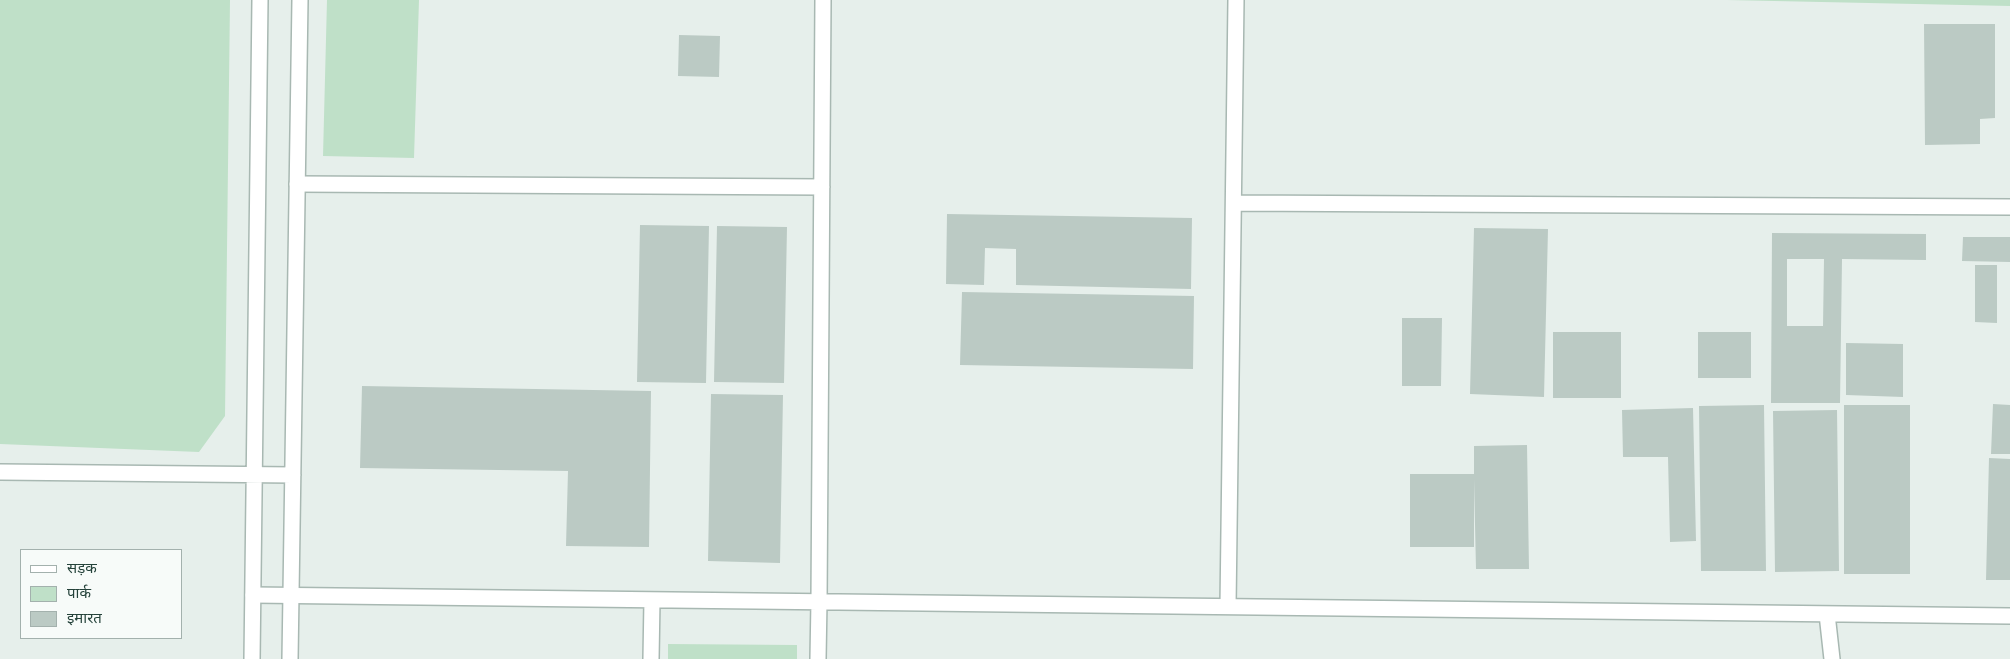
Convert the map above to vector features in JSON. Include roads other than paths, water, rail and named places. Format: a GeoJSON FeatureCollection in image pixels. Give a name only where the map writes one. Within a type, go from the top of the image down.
{"type":"FeatureCollection","features":[{"type":"Feature","properties":{"kind":"street"},"geometry":{"type":"LineString","coordinates":[[252,659],[260,0]]}},
{"type":"Feature","properties":{"kind":"street"},"geometry":{"type":"LineString","coordinates":[[290,659],[300,0]]}},
{"type":"Feature","properties":{"kind":"street"},"geometry":{"type":"LineString","coordinates":[[818,659],[823,0]]}},
{"type":"Feature","properties":{"kind":"street"},"geometry":{"type":"LineString","coordinates":[[1228,606],[1236,0]]}},
{"type":"Feature","properties":{"kind":"street"},"geometry":{"type":"LineString","coordinates":[[297,184],[822,187]]}},
{"type":"Feature","properties":{"kind":"street"},"geometry":{"type":"LineString","coordinates":[[1234,202],[2010,208]]}},
{"type":"Feature","properties":{"kind":"street"},"geometry":{"type":"LineString","coordinates":[[0,472],[293,476]]}},
{"type":"Feature","properties":{"kind":"street"},"geometry":{"type":"LineString","coordinates":[[253,595],[2010,616]]}},
{"type":"Feature","properties":{"kind":"street"},"geometry":{"type":"LineString","coordinates":[[651,659],[652,600]]}},
{"type":"Feature","properties":{"kind":"street"},"geometry":{"type":"LineString","coordinates":[[1827,614],[1832,659]]}}]}
